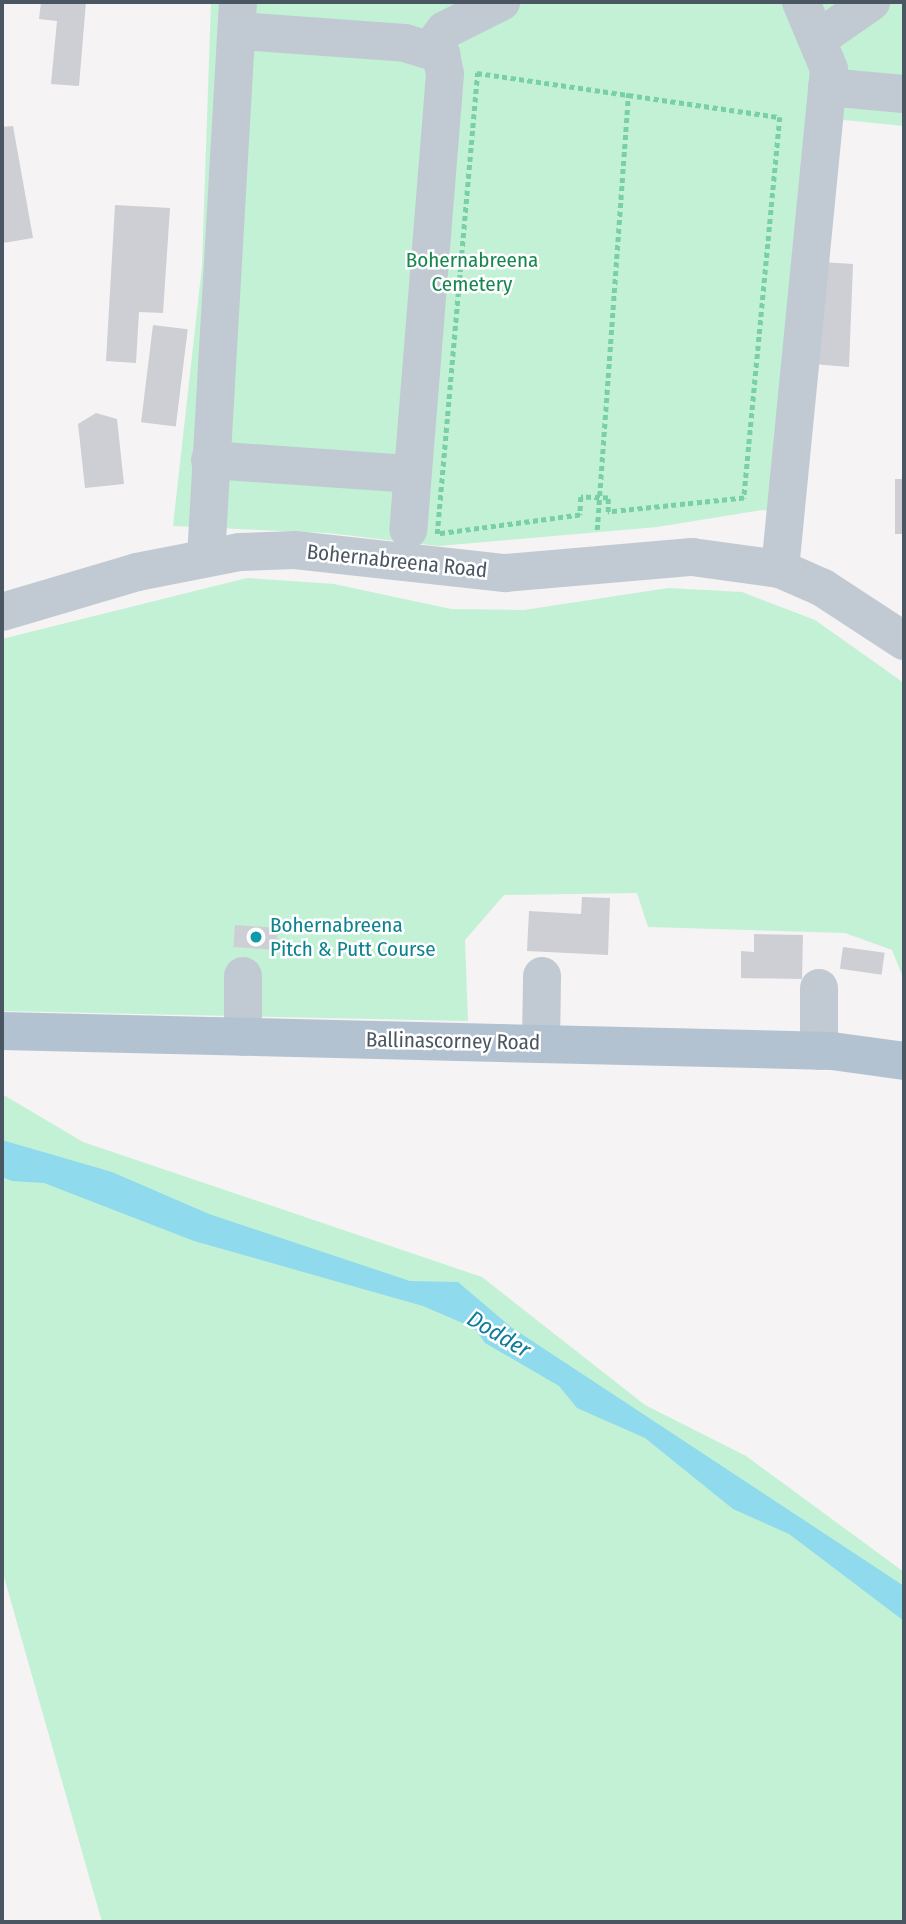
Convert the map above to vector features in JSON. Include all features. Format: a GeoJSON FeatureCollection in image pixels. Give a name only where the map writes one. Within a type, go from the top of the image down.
{"type":"FeatureCollection","features":[{"type":"Feature","properties":{"kind":"main road","name":"Ballinascorney Road"},"geometry":{"type":"LineString","coordinates":[[2,1031],[819,1051],[904,1061]]}},
{"type":"Feature","properties":{"kind":"street"},"geometry":{"type":"LineString","coordinates":[[432,47],[445,30],[501,2]]}},
{"type":"Feature","properties":{"kind":"street"},"geometry":{"type":"LineString","coordinates":[[780,569],[827,87],[818,39],[801,2]]}},
{"type":"Feature","properties":{"kind":"street"},"geometry":{"type":"LineString","coordinates":[[818,39],[871,2]]}},
{"type":"Feature","properties":{"kind":"street"},"geometry":{"type":"LineString","coordinates":[[206,558],[238,16],[432,47],[441,54],[445,74],[409,474],[408,530]]}},
{"type":"Feature","properties":{"kind":"street"},"geometry":{"type":"LineString","coordinates":[[827,87],[904,94]]}},
{"type":"Feature","properties":{"kind":"street"},"geometry":{"type":"LineString","coordinates":[[210,460],[409,474]]}},
{"type":"Feature","properties":{"kind":"street","name":"Bohernabreena Road"},"geometry":{"type":"LineString","coordinates":[[2,612],[206,558],[295,550],[505,573],[692,557],[780,569],[823,588],[904,641]]}},
{"type":"Feature","properties":{"kind":"street"},"geometry":{"type":"LineString","coordinates":[[243,976],[243,1037]]}},
{"type":"Feature","properties":{"kind":"street"},"geometry":{"type":"LineString","coordinates":[[541,1043],[542,976]]}},
{"type":"Feature","properties":{"kind":"street"},"geometry":{"type":"LineString","coordinates":[[819,988],[819,1051]]}},
{"type":"Feature","properties":{"kind":"path"},"geometry":{"type":"LineString","coordinates":[[477,73],[780,117],[744,498],[608,512],[608,498],[595,497],[581,497],[580,515],[436,534],[477,73]]}},
{"type":"Feature","properties":{"kind":"path"},"geometry":{"type":"LineString","coordinates":[[597,530],[595,497],[628,93]]}},
{"type":"Feature","properties":{"kind":"green space","name":"Bohernabreena Cemetery"},"geometry":{"type":"Polygon","coordinates":[[[211,2],[904,2],[904,126],[834,119],[801,514],[762,510],[657,527],[439,546],[328,533],[173,526],[202,266],[211,2]]]}},
{"type":"Feature","properties":{"kind":"green space"},"geometry":{"type":"Polygon","coordinates":[[[247,578],[334,584],[451,609],[524,610],[668,588],[742,592],[815,620],[904,683],[904,980],[892,950],[845,933],[648,927],[637,893],[504,895],[465,940],[468,1021],[2,1011],[2,639],[247,578]]]}},
{"type":"Feature","properties":{"kind":"green space"},"geometry":{"type":"Polygon","coordinates":[[[2,1094],[83,1142],[482,1277],[645,1405],[746,1456],[904,1572],[904,1922],[102,1922],[2,1570],[2,1094]]]}},
{"type":"Feature","properties":{"kind":"water","name":"Dodder"},"geometry":{"type":"Polygon","coordinates":[[[2,1140],[112,1172],[209,1214],[410,1281],[458,1282],[511,1327],[904,1586],[904,1621],[789,1534],[733,1509],[645,1438],[577,1408],[559,1386],[485,1343],[474,1328],[423,1306],[194,1241],[44,1183],[12,1181],[2,1177],[2,1140]]]}},
{"type":"Feature","properties":{"kind":"building"},"geometry":{"type":"Polygon","coordinates":[[[41,2],[86,2],[79,86],[51,84],[57,21],[39,19],[41,2]]]}},
{"type":"Feature","properties":{"kind":"building"},"geometry":{"type":"Polygon","coordinates":[[[13,126],[33,238],[3,243],[2,127],[13,126]]]}},
{"type":"Feature","properties":{"kind":"building"},"geometry":{"type":"Polygon","coordinates":[[[115,205],[170,208],[163,313],[139,312],[136,363],[106,361],[115,205]]]}},
{"type":"Feature","properties":{"kind":"building"},"geometry":{"type":"Polygon","coordinates":[[[822,262],[853,264],[849,367],[813,364],[822,262]]]}},
{"type":"Feature","properties":{"kind":"building"},"geometry":{"type":"Polygon","coordinates":[[[153,325],[188,329],[176,427],[141,422],[153,325]]]}},
{"type":"Feature","properties":{"kind":"building"},"geometry":{"type":"Polygon","coordinates":[[[96,413],[117,419],[124,484],[85,488],[78,424],[96,413]]]}},
{"type":"Feature","properties":{"kind":"building"},"geometry":{"type":"Polygon","coordinates":[[[895,479],[904,479],[904,534],[895,534],[895,479]]]}},
{"type":"Feature","properties":{"kind":"building"},"geometry":{"type":"Polygon","coordinates":[[[582,897],[610,898],[608,955],[527,951],[529,911],[581,914],[582,897]]]}},
{"type":"Feature","properties":{"kind":"building","name":"Bohernabreena Pitch & Putt Course"},"geometry":{"type":"Polygon","coordinates":[[[235,925],[278,928],[276,950],[233,947],[235,925]]]}},
{"type":"Feature","properties":{"kind":"building"},"geometry":{"type":"Polygon","coordinates":[[[754,934],[803,935],[802,979],[741,978],[741,951],[754,952],[754,934]]]}},
{"type":"Feature","properties":{"kind":"building"},"geometry":{"type":"Polygon","coordinates":[[[843,947],[885,953],[882,975],[840,969],[843,947]]]}},
{"type":"Feature","properties":{"kind":"place","name":"Bohernabreena Pitch & Putt Course"},"geometry":{"type":"Point","coordinates":[256,937]}}]}
